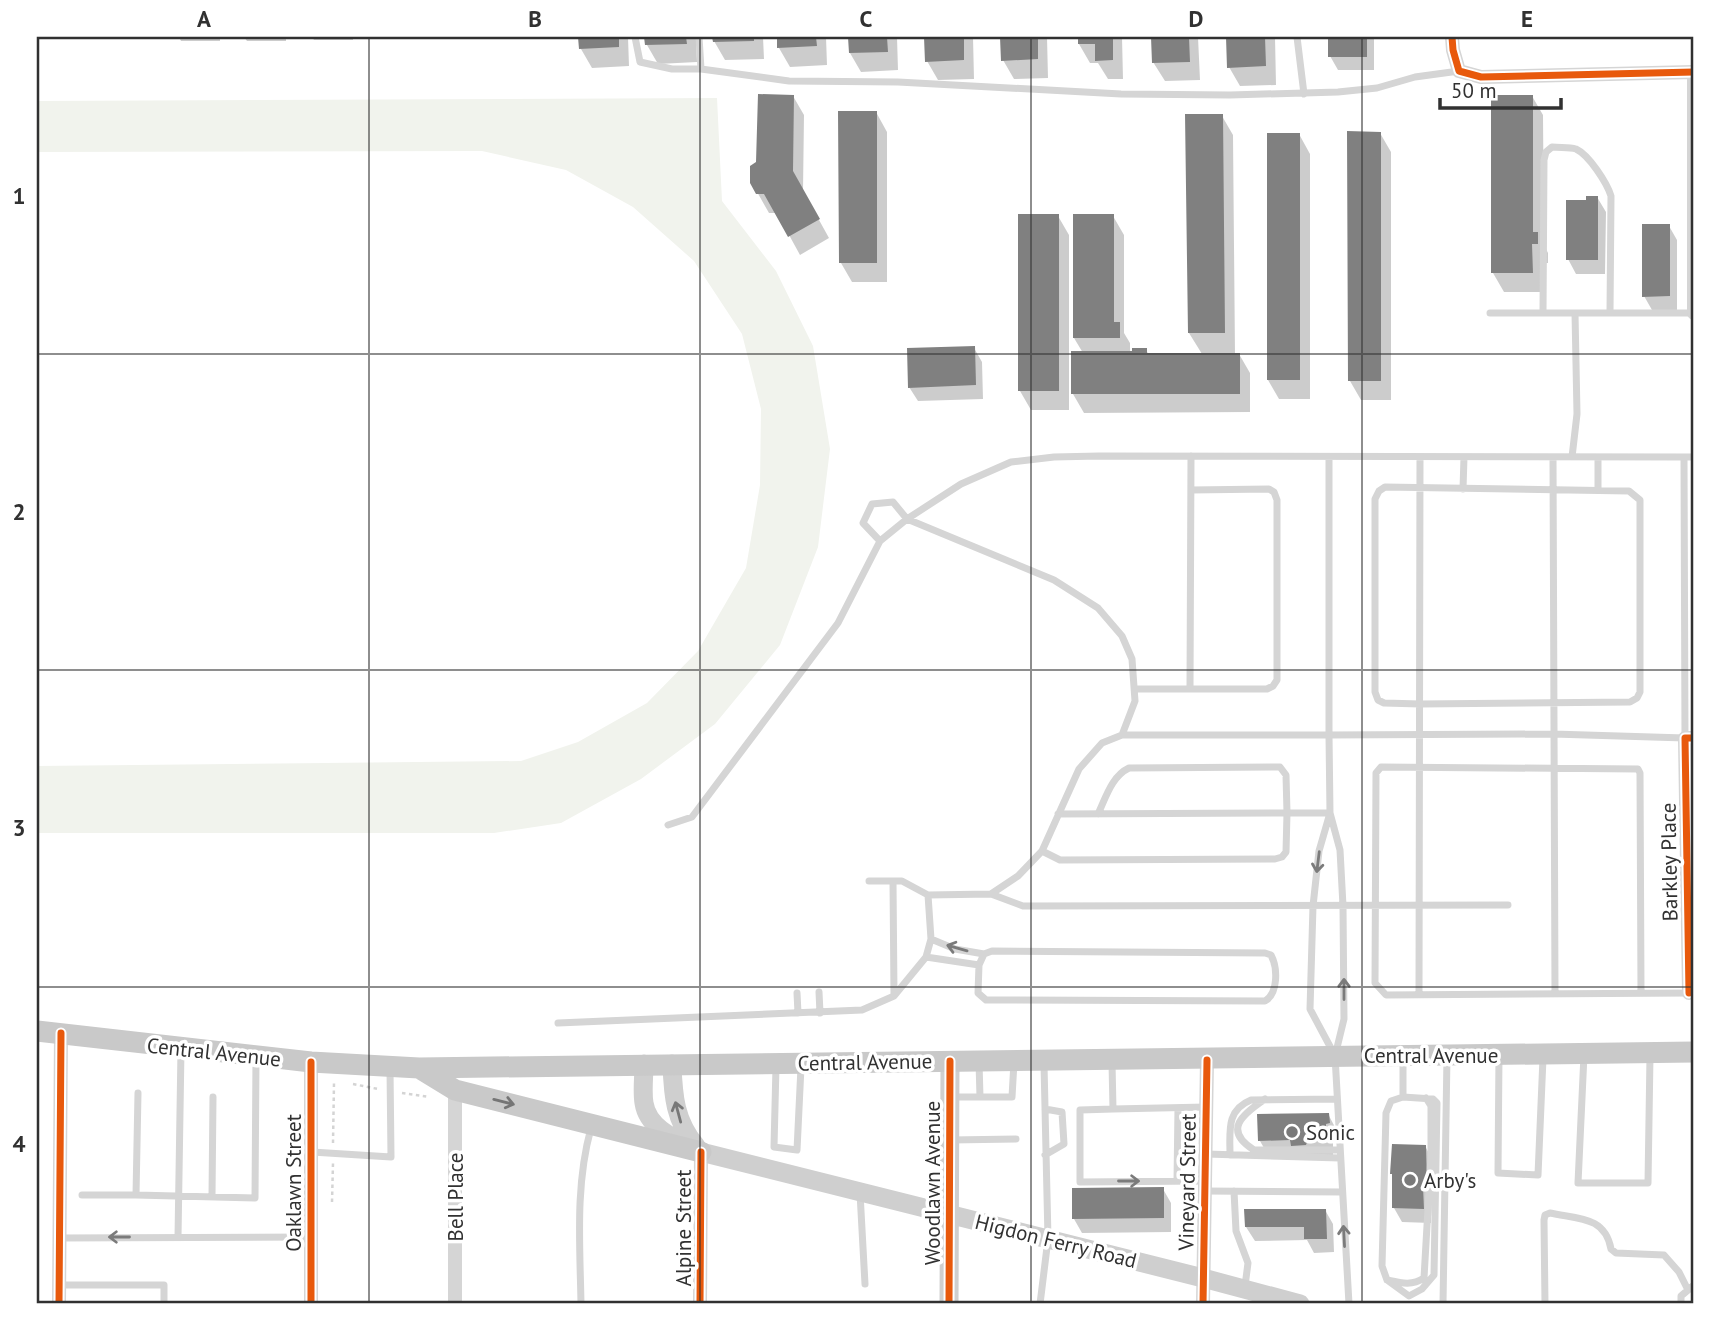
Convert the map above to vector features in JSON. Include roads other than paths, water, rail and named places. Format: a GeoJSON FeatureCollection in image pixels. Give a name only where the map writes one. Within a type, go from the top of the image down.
{"type":"FeatureCollection","features":[{"type":"Feature","properties":{"kind":"main road","name":"Central Avenue"},"geometry":{"type":"LineString","coordinates":[[37,1031],[311,1062],[419,1068],[1694,1052]]}},
{"type":"Feature","properties":{"kind":"main road","name":"Woodlawn Avenue"},"geometry":{"type":"LineString","coordinates":[[949,1304],[950,1061]]}},
{"type":"Feature","properties":{"kind":"main road","name":"Higdon Ferry Road"},"geometry":{"type":"LineString","coordinates":[[644,1065],[644,1105],[651,1119],[663,1132],[701,1152],[1300,1304]]}},
{"type":"Feature","properties":{"kind":"main road"},"geometry":{"type":"LineString","coordinates":[[672,1065],[676,1107],[683,1132],[701,1152]]}},
{"type":"Feature","properties":{"kind":"main road"},"geometry":{"type":"LineString","coordinates":[[419,1068],[455,1096],[592,1124],[701,1152]]}},
{"type":"Feature","properties":{"kind":"street"},"geometry":{"type":"LineString","coordinates":[[1452,37],[1459,71],[1481,77],[1694,72]]}},
{"type":"Feature","properties":{"kind":"street"},"geometry":{"type":"LineString","coordinates":[[1694,80],[1694,313]]}},
{"type":"Feature","properties":{"kind":"street","name":"Barkley Place"},"geometry":{"type":"LineString","coordinates":[[1690,738],[1691,993]]}},
{"type":"Feature","properties":{"kind":"street"},"geometry":{"type":"LineString","coordinates":[[59,1304],[61,1033]]}},
{"type":"Feature","properties":{"kind":"street","name":"Vineyard Street"},"geometry":{"type":"LineString","coordinates":[[1203,1304],[1207,1060]]}},
{"type":"Feature","properties":{"kind":"street","name":"Oaklawn Street"},"geometry":{"type":"LineString","coordinates":[[311,1062],[311,1304]]}},
{"type":"Feature","properties":{"kind":"street","name":"Bell Place"},"geometry":{"type":"LineString","coordinates":[[455,1096],[455,1304]]}},
{"type":"Feature","properties":{"kind":"street","name":"Alpine Street"},"geometry":{"type":"LineString","coordinates":[[700,1304],[701,1152]]}},
{"type":"Feature","properties":{"kind":"lane"},"geometry":{"type":"LineString","coordinates":[[635,37],[640,62],[672,69],[701,69],[789,81],[898,82],[1121,94],[1304,94],[1377,88],[1415,77],[1459,71]]}},
{"type":"Feature","properties":{"kind":"lane"},"geometry":{"type":"LineString","coordinates":[[699,37],[701,69]]}},
{"type":"Feature","properties":{"kind":"lane"},"geometry":{"type":"LineString","coordinates":[[1297,37],[1304,94]]}},
{"type":"Feature","properties":{"kind":"lane"},"geometry":{"type":"LineString","coordinates":[[1543,313],[1544,160],[1546,152],[1552,148],[1574,148],[1581,152],[1608,186],[1611,196],[1610,313]]}},
{"type":"Feature","properties":{"kind":"lane"},"geometry":{"type":"LineString","coordinates":[[1490,313],[1694,313]]}},
{"type":"Feature","properties":{"kind":"lane"},"geometry":{"type":"LineString","coordinates":[[1572,457],[1577,414],[1575,313]]}},
{"type":"Feature","properties":{"kind":"lane"},"geometry":{"type":"LineString","coordinates":[[1190,688],[1191,456]]}},
{"type":"Feature","properties":{"kind":"lane"},"geometry":{"type":"LineString","coordinates":[[668,825],[692,817],[830,634],[880,541],[907,519],[961,484],[1011,462],[1054,457],[1694,457]]}},
{"type":"Feature","properties":{"kind":"lane"},"geometry":{"type":"LineString","coordinates":[[1329,457],[1330,813],[1340,850],[1343,906],[1343,1019],[1335,1056],[1349,1304]]}},
{"type":"Feature","properties":{"kind":"lane"},"geometry":{"type":"LineString","coordinates":[[1419,995],[1420,457]]}},
{"type":"Feature","properties":{"kind":"lane"},"geometry":{"type":"LineString","coordinates":[[1463,489],[1464,457]]}},
{"type":"Feature","properties":{"kind":"lane"},"geometry":{"type":"LineString","coordinates":[[1553,457],[1555,993]]}},
{"type":"Feature","properties":{"kind":"lane"},"geometry":{"type":"LineString","coordinates":[[1598,457],[1598,490]]}},
{"type":"Feature","properties":{"kind":"lane"},"geometry":{"type":"LineString","coordinates":[[991,894],[1018,876],[1042,850],[1079,769],[1102,743],[1122,735],[1420,733],[1690,738],[1684,457]]}},
{"type":"Feature","properties":{"kind":"lane"},"geometry":{"type":"LineString","coordinates":[[1385,487],[1463,489],[1629,491],[1640,500],[1640,692],[1637,698],[1630,702],[1420,704],[1384,703],[1378,700],[1375,692],[1375,499],[1385,487]]}},
{"type":"Feature","properties":{"kind":"lane"},"geometry":{"type":"LineString","coordinates":[[1135,689],[1267,689],[1277,680],[1278,500],[1269,489],[1191,490]]}},
{"type":"Feature","properties":{"kind":"lane"},"geometry":{"type":"LineString","coordinates":[[880,541],[863,523],[872,504],[892,502],[907,519],[1054,580],[1098,608],[1122,636],[1132,659],[1135,701],[1122,735]]}},
{"type":"Feature","properties":{"kind":"lane"},"geometry":{"type":"LineString","coordinates":[[1042,850],[1060,860],[1282,857],[1286,852],[1286,775],[1280,767],[1129,768],[1121,772],[1112,783],[1098,814]]}},
{"type":"Feature","properties":{"kind":"lane"},"geometry":{"type":"LineString","coordinates":[[1642,993],[1638,769],[1381,767],[1376,773],[1375,983],[1386,995],[1691,993]]}},
{"type":"Feature","properties":{"kind":"lane"},"geometry":{"type":"LineString","coordinates":[[1058,814],[1330,813]]}},
{"type":"Feature","properties":{"kind":"lane"},"geometry":{"type":"LineString","coordinates":[[1330,813],[1319,851],[1313,906],[1310,1009],[1335,1056]]}},
{"type":"Feature","properties":{"kind":"lane"},"geometry":{"type":"LineString","coordinates":[[869,881],[902,881],[928,895],[991,894],[1023,906],[1508,905]]}},
{"type":"Feature","properties":{"kind":"lane"},"geometry":{"type":"LineString","coordinates":[[893,881],[894,996]]}},
{"type":"Feature","properties":{"kind":"lane"},"geometry":{"type":"LineString","coordinates":[[558,1023],[862,1010],[894,996],[926,957],[930,939],[928,895]]}},
{"type":"Feature","properties":{"kind":"lane"},"geometry":{"type":"LineString","coordinates":[[930,939],[984,954],[992,951],[1265,953],[1271,955],[1275,961],[1274,991],[1271,998],[1265,1001],[986,1000],[978,993],[979,965],[984,954]]}},
{"type":"Feature","properties":{"kind":"lane"},"geometry":{"type":"LineString","coordinates":[[926,957],[979,965]]}},
{"type":"Feature","properties":{"kind":"lane"},"geometry":{"type":"LineString","coordinates":[[819,992],[820,1013]]}},
{"type":"Feature","properties":{"kind":"lane"},"geometry":{"type":"LineString","coordinates":[[797,993],[798,1013]]}},
{"type":"Feature","properties":{"kind":"lane"},"geometry":{"type":"LineString","coordinates":[[178,1237],[181,1049]]}},
{"type":"Feature","properties":{"kind":"lane"},"geometry":{"type":"LineString","coordinates":[[1584,1054],[1578,1183],[1648,1183],[1650,1052]]}},
{"type":"Feature","properties":{"kind":"lane"},"geometry":{"type":"LineString","coordinates":[[1499,1054],[1498,1173],[1538,1175],[1543,1054]]}},
{"type":"Feature","properties":{"kind":"lane"},"geometry":{"type":"LineString","coordinates":[[1402,1097],[1403,1055]]}},
{"type":"Feature","properties":{"kind":"lane"},"geometry":{"type":"LineString","coordinates":[[1443,1304],[1447,1055]]}},
{"type":"Feature","properties":{"kind":"lane"},"geometry":{"type":"LineString","coordinates":[[82,1195],[255,1198],[256,1056]]}},
{"type":"Feature","properties":{"kind":"lane"},"geometry":{"type":"LineString","coordinates":[[1112,1059],[1113,1109]]}},
{"type":"Feature","properties":{"kind":"lane"},"geometry":{"type":"LineString","coordinates":[[950,1097],[1012,1097],[1014,1060]]}},
{"type":"Feature","properties":{"kind":"lane"},"geometry":{"type":"LineString","coordinates":[[1040,1304],[1048,1239],[1044,1060]]}},
{"type":"Feature","properties":{"kind":"lane"},"geometry":{"type":"LineString","coordinates":[[979,1061],[980,1097]]}},
{"type":"Feature","properties":{"kind":"lane"},"geometry":{"type":"LineString","coordinates":[[776,1063],[774,1147],[797,1150],[802,1063]]}},
{"type":"Feature","properties":{"kind":"lane"},"geometry":{"type":"LineString","coordinates":[[311,1152],[391,1157],[390,1066]]}},
{"type":"Feature","properties":{"kind":"lane"},"geometry":{"type":"LineString","coordinates":[[136,1195],[138,1093]]}},
{"type":"Feature","properties":{"kind":"lane"},"geometry":{"type":"LineString","coordinates":[[212,1196],[213,1097]]}},
{"type":"Feature","properties":{"kind":"lane"},"geometry":{"type":"LineString","coordinates":[[1402,1097],[1426,1098],[1437,1103],[1434,1275],[1408,1300],[1387,1280],[1382,1266],[1386,1114],[1391,1101],[1402,1097]]}},
{"type":"Feature","properties":{"kind":"lane"},"geometry":{"type":"LineString","coordinates":[[1387,1280],[1405,1284],[1416,1283],[1424,1278],[1431,1156],[1431,1106],[1426,1098]]}},
{"type":"Feature","properties":{"kind":"lane"},"geometry":{"type":"LineString","coordinates":[[1230,1155],[1230,1128],[1239,1104],[1265,1099],[1337,1099]]}},
{"type":"Feature","properties":{"kind":"lane"},"geometry":{"type":"LineString","coordinates":[[1265,1099],[1242,1116],[1237,1131],[1242,1142],[1254,1150],[1340,1154]]}},
{"type":"Feature","properties":{"kind":"lane"},"geometry":{"type":"LineString","coordinates":[[1206,1107],[1080,1110],[1080,1182],[1177,1181],[1234,1191],[1342,1192]]}},
{"type":"Feature","properties":{"kind":"lane"},"geometry":{"type":"LineString","coordinates":[[1045,1108],[1062,1112],[1063,1144],[1045,1155]]}},
{"type":"Feature","properties":{"kind":"lane"},"geometry":{"type":"LineString","coordinates":[[1177,1181],[1178,1108]]}},
{"type":"Feature","properties":{"kind":"lane"},"geometry":{"type":"LineString","coordinates":[[581,1304],[581,1173],[592,1124]]}},
{"type":"Feature","properties":{"kind":"lane"},"geometry":{"type":"LineString","coordinates":[[950,1140],[1016,1139]]}},
{"type":"Feature","properties":{"kind":"lane"},"geometry":{"type":"LineString","coordinates":[[1205,1154],[1340,1154]]}},
{"type":"Feature","properties":{"kind":"lane"},"geometry":{"type":"LineString","coordinates":[[1234,1191],[1236,1231],[1248,1263],[1245,1289]]}},
{"type":"Feature","properties":{"kind":"lane"},"geometry":{"type":"LineString","coordinates":[[860,1193],[865,1284]]}},
{"type":"Feature","properties":{"kind":"lane"},"geometry":{"type":"LineString","coordinates":[[1545,1304],[1544,1220],[1545,1215],[1550,1213],[1597,1223],[1604,1230],[1611,1250],[1616,1253],[1664,1255],[1691,1287],[1681,1296],[1681,1304]]}},
{"type":"Feature","properties":{"kind":"lane"},"geometry":{"type":"LineString","coordinates":[[60,1238],[311,1237]]}},
{"type":"Feature","properties":{"kind":"lane"},"geometry":{"type":"LineString","coordinates":[[60,1285],[164,1285],[164,1304]]}},
{"type":"Feature","properties":{"kind":"place","name":"Sonic"},"geometry":{"type":"Point","coordinates":[1292,1132]}},
{"type":"Feature","properties":{"kind":"place","name":"Arby's"},"geometry":{"type":"Point","coordinates":[1410,1180]}}]}
